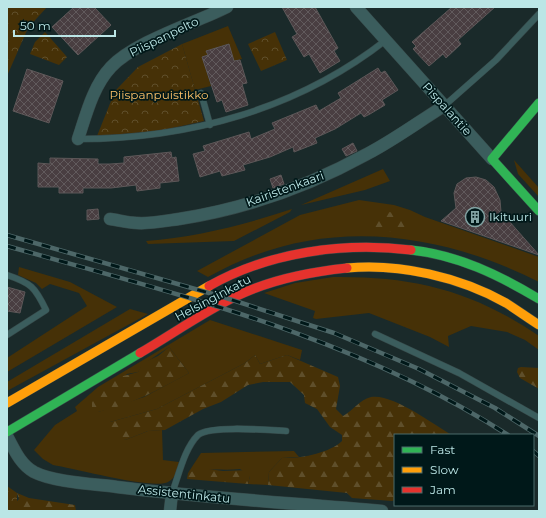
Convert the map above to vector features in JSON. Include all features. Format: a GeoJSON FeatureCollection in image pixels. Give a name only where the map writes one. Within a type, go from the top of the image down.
{"type":"FeatureCollection","features":[{"type":"Feature","properties":{"kind":"main road"},"geometry":{"type":"LineString","coordinates":[[492,159],[539,103]]}},
{"type":"Feature","properties":{"kind":"main road","name":"Pispalantie"},"geometry":{"type":"LineString","coordinates":[[492,159],[539,211]]}},
{"type":"Feature","properties":{"kind":"main road","name":"Helsinginkatu"},"geometry":{"type":"LineString","coordinates":[[7,403],[218,282],[248,267],[273,259],[311,250],[374,245],[427,252],[487,271],[539,298]]}},
{"type":"Feature","properties":{"kind":"main road","name":"Helsinginkatu"},"geometry":{"type":"LineString","coordinates":[[7,432],[231,299],[252,289],[298,274],[356,266],[388,267],[422,272],[455,281],[504,301],[539,325]]}},
{"type":"Feature","properties":{"kind":"street","name":"Piispanpelto"},"geometry":{"type":"LineString","coordinates":[[78,139],[91,101],[99,84],[118,60],[145,44],[228,7]]}},
{"type":"Feature","properties":{"kind":"street","name":"Pispalantie"},"geometry":{"type":"LineString","coordinates":[[356,7],[492,159]]}},
{"type":"Feature","properties":{"kind":"street","name":"Kairistenkaari"},"geometry":{"type":"LineString","coordinates":[[110,218],[137,224],[208,214],[256,201],[292,189],[345,165],[388,143],[444,106]]}},
{"type":"Feature","properties":{"kind":"street","name":"Assistentinkatu"},"geometry":{"type":"LineString","coordinates":[[7,436],[20,460],[30,469],[43,476],[83,483],[172,493],[343,509],[382,511]]}},
{"type":"Feature","properties":{"kind":"street"},"geometry":{"type":"LineString","coordinates":[[170,511],[172,493]]}},
{"type":"Feature","properties":{"kind":"lane"},"geometry":{"type":"LineString","coordinates":[[444,106],[496,60],[539,14]]}},
{"type":"Feature","properties":{"kind":"lane"},"geometry":{"type":"LineString","coordinates":[[78,139],[106,139],[156,134],[210,125],[264,107],[316,84],[386,40]]}},
{"type":"Feature","properties":{"kind":"lane"},"geometry":{"type":"LineString","coordinates":[[201,93],[210,125]]}},
{"type":"Feature","properties":{"kind":"lane"},"geometry":{"type":"LineString","coordinates":[[7,275],[22,280],[33,287],[46,310],[7,335]]}},
{"type":"Feature","properties":{"kind":"lane"},"geometry":{"type":"LineString","coordinates":[[375,334],[459,373],[539,418]]}},
{"type":"Feature","properties":{"kind":"lane"},"geometry":{"type":"LineString","coordinates":[[172,493],[190,447],[199,435],[214,429],[286,431]]}},
{"type":"Feature","properties":{"kind":"green space"},"geometry":{"type":"Polygon","coordinates":[[[7,7],[47,7],[28,28],[7,76],[7,7]]]}},
{"type":"Feature","properties":{"kind":"green space"},"geometry":{"type":"Polygon","coordinates":[[[228,26],[242,59],[234,61],[228,44],[206,51],[208,55],[202,57],[211,86],[195,90],[182,44],[228,26]]]}},
{"type":"Feature","properties":{"kind":"green space"},"geometry":{"type":"Polygon","coordinates":[[[45,32],[67,57],[59,65],[30,54],[35,42],[45,32]]]}},
{"type":"Feature","properties":{"kind":"green space"},"geometry":{"type":"Polygon","coordinates":[[[275,32],[287,60],[261,71],[248,44],[275,32]]]}},
{"type":"Feature","properties":{"kind":"green space","name":"Piispanpuistikko"},"geometry":{"type":"Polygon","coordinates":[[[182,44],[204,121],[159,131],[97,136],[115,91],[138,67],[182,44]]]}},
{"type":"Feature","properties":{"kind":"green space"},"geometry":{"type":"Polygon","coordinates":[[[514,160],[539,188],[539,197],[518,174],[514,160]]]}},
{"type":"Feature","properties":{"kind":"green space"},"geometry":{"type":"Polygon","coordinates":[[[383,169],[390,181],[365,190],[301,205],[383,169]]]}},
{"type":"Feature","properties":{"kind":"green space"},"geometry":{"type":"Polygon","coordinates":[[[359,200],[394,205],[410,210],[425,217],[539,257],[539,282],[498,264],[457,250],[415,241],[374,236],[332,238],[290,244],[249,257],[208,277],[197,271],[300,215],[359,200]]]}},
{"type":"Feature","properties":{"kind":"green space"},"geometry":{"type":"Polygon","coordinates":[[[292,209],[290,212],[234,241],[148,244],[146,241],[183,237],[220,230],[292,209]]]}},
{"type":"Feature","properties":{"kind":"green space"},"geometry":{"type":"Polygon","coordinates":[[[386,212],[402,215],[406,221],[406,230],[401,233],[374,229],[374,222],[376,218],[386,212]]]}},
{"type":"Feature","properties":{"kind":"green space"},"geometry":{"type":"Polygon","coordinates":[[[19,267],[70,282],[117,307],[7,372],[7,358],[87,306],[79,293],[50,284],[42,289],[36,283],[18,275],[19,267]]]}},
{"type":"Feature","properties":{"kind":"green space"},"geometry":{"type":"Polygon","coordinates":[[[333,277],[389,279],[415,283],[465,297],[490,307],[539,336],[539,350],[525,340],[507,332],[471,326],[448,336],[449,347],[430,337],[369,313],[316,319],[313,318],[315,311],[264,293],[295,283],[333,277]]]}},
{"type":"Feature","properties":{"kind":"green space"},"geometry":{"type":"Polygon","coordinates":[[[130,309],[148,314],[7,391],[7,382],[130,309]]]}},
{"type":"Feature","properties":{"kind":"green space"},"geometry":{"type":"Polygon","coordinates":[[[210,320],[302,350],[300,360],[287,355],[260,364],[255,355],[245,363],[157,409],[110,422],[125,440],[148,431],[162,430],[163,460],[179,462],[176,474],[173,478],[168,482],[160,484],[113,478],[53,465],[43,459],[34,450],[55,425],[77,411],[75,407],[98,387],[210,320]],[[169,347],[148,361],[138,372],[127,374],[98,412],[144,397],[189,373],[169,347]]]}},
{"type":"Feature","properties":{"kind":"green space"},"geometry":{"type":"Polygon","coordinates":[[[169,347],[189,373],[134,401],[98,412],[92,407],[92,399],[116,378],[138,372],[143,363],[158,356],[169,347]]]}},
{"type":"Feature","properties":{"kind":"green space"},"geometry":{"type":"Polygon","coordinates":[[[255,355],[260,364],[287,355],[338,377],[340,386],[336,409],[343,416],[367,398],[380,397],[401,404],[450,434],[394,434],[394,500],[392,501],[352,498],[347,493],[268,485],[269,472],[282,458],[297,457],[322,452],[330,449],[342,441],[342,435],[330,427],[317,409],[305,403],[304,395],[290,382],[263,382],[248,385],[221,402],[203,409],[165,430],[148,431],[125,440],[114,435],[109,427],[110,422],[157,409],[245,363],[255,355]]]}},
{"type":"Feature","properties":{"kind":"green space"},"geometry":{"type":"Polygon","coordinates":[[[518,368],[539,368],[539,389],[520,378],[517,372],[518,368]]]}},
{"type":"Feature","properties":{"kind":"green space"},"geometry":{"type":"Polygon","coordinates":[[[294,451],[299,457],[282,458],[269,472],[268,485],[248,484],[250,476],[240,469],[207,470],[188,473],[201,453],[294,451]]]}},
{"type":"Feature","properties":{"kind":"green space"},"geometry":{"type":"Polygon","coordinates":[[[201,468],[223,471],[249,470],[250,476],[248,484],[187,479],[188,473],[201,468]]]}},
{"type":"Feature","properties":{"kind":"green space"},"geometry":{"type":"Polygon","coordinates":[[[7,486],[17,493],[17,511],[7,511],[7,486]]]}},
{"type":"Feature","properties":{"kind":"green space"},"geometry":{"type":"Polygon","coordinates":[[[17,493],[29,498],[75,505],[76,511],[7,511],[19,499],[17,493]]]}},
{"type":"Feature","properties":{"kind":"building"},"geometry":{"type":"Polygon","coordinates":[[[74,7],[94,7],[111,25],[78,55],[52,27],[74,7]]]}},
{"type":"Feature","properties":{"kind":"building"},"geometry":{"type":"Polygon","coordinates":[[[282,7],[315,7],[338,48],[334,51],[340,61],[320,73],[309,54],[304,57],[292,37],[297,34],[282,7]]]}},
{"type":"Feature","properties":{"kind":"building"},"geometry":{"type":"Polygon","coordinates":[[[452,7],[495,7],[458,40],[461,44],[446,58],[443,54],[429,66],[413,49],[416,46],[412,42],[452,7]]]}},
{"type":"Feature","properties":{"kind":"building"},"geometry":{"type":"Polygon","coordinates":[[[229,44],[234,61],[240,60],[247,83],[242,84],[248,105],[226,112],[222,100],[217,102],[202,57],[208,55],[206,51],[229,44]]]}},
{"type":"Feature","properties":{"kind":"building"},"geometry":{"type":"Polygon","coordinates":[[[378,68],[381,73],[385,71],[398,90],[382,100],[385,105],[364,117],[361,113],[335,129],[315,138],[317,143],[294,152],[293,147],[270,157],[243,165],[245,170],[222,176],[220,171],[200,177],[193,154],[205,151],[203,146],[249,132],[251,139],[275,129],[272,123],[316,105],[319,111],[341,98],[338,93],[378,68]]]}},
{"type":"Feature","properties":{"kind":"building"},"geometry":{"type":"Polygon","coordinates":[[[27,69],[63,81],[49,123],[13,111],[27,69]]]}},
{"type":"Feature","properties":{"kind":"building"},"geometry":{"type":"Polygon","coordinates":[[[353,143],[357,151],[346,156],[342,149],[353,143]]]}},
{"type":"Feature","properties":{"kind":"building"},"geometry":{"type":"Polygon","coordinates":[[[171,152],[172,158],[176,157],[179,181],[160,183],[160,188],[137,191],[136,185],[111,188],[83,188],[83,193],[59,193],[59,187],[38,187],[38,163],[50,164],[50,158],[98,159],[98,164],[110,164],[124,163],[124,157],[171,152]]]}},
{"type":"Feature","properties":{"kind":"building"},"geometry":{"type":"Polygon","coordinates":[[[281,175],[284,184],[273,188],[270,179],[281,175]]]}},
{"type":"Feature","properties":{"kind":"building","name":"Ikituuri"},"geometry":{"type":"Polygon","coordinates":[[[476,177],[486,180],[494,187],[500,200],[501,212],[539,255],[441,221],[456,208],[454,193],[457,184],[466,178],[476,177]]]}},
{"type":"Feature","properties":{"kind":"building"},"geometry":{"type":"Polygon","coordinates":[[[98,209],[99,219],[87,220],[87,210],[98,209]]]}},
{"type":"Feature","properties":{"kind":"building"},"geometry":{"type":"Polygon","coordinates":[[[7,287],[25,292],[20,313],[7,311],[7,287]]]}},
{"type":"Feature","properties":{"kind":"railway"},"geometry":{"type":"LineString","coordinates":[[7,235],[223,297],[334,333],[419,369],[495,408],[539,436]]}},
{"type":"Feature","properties":{"kind":"railway"},"geometry":{"type":"LineString","coordinates":[[7,246],[201,301],[328,345],[390,371],[450,401],[506,434]]}},
{"type":"Feature","properties":{"kind":"railway"},"geometry":{"type":"LineString","coordinates":[[534,452],[539,456]]}},
{"type":"Feature","properties":{"kind":"traffic: fast"},"geometry":{"type":"LineString","coordinates":[[539,103],[492,159],[539,211]]}},
{"type":"Feature","properties":{"kind":"traffic: fast"},"geometry":{"type":"LineString","coordinates":[[411,250],[445,256],[478,267],[539,299]]}},
{"type":"Feature","properties":{"kind":"traffic: fast"},"geometry":{"type":"LineString","coordinates":[[7,432],[140,353]]}},
{"type":"Feature","properties":{"kind":"traffic: slow"},"geometry":{"type":"LineString","coordinates":[[347,268],[367,267],[408,270],[449,279],[469,286],[506,303],[539,325]]}},
{"type":"Feature","properties":{"kind":"traffic: slow"},"geometry":{"type":"LineString","coordinates":[[7,403],[209,286]]}},
{"type":"Feature","properties":{"kind":"traffic: jam"},"geometry":{"type":"LineString","coordinates":[[209,286],[232,274],[256,265],[307,252],[359,247],[411,250]]}},
{"type":"Feature","properties":{"kind":"traffic: jam"},"geometry":{"type":"LineString","coordinates":[[140,353],[213,309],[250,290],[291,277],[347,268]]}},
{"type":"Feature","properties":{"kind":"place","name":"Ikituuri"},"geometry":{"type":"Point","coordinates":[475,217]}}]}
